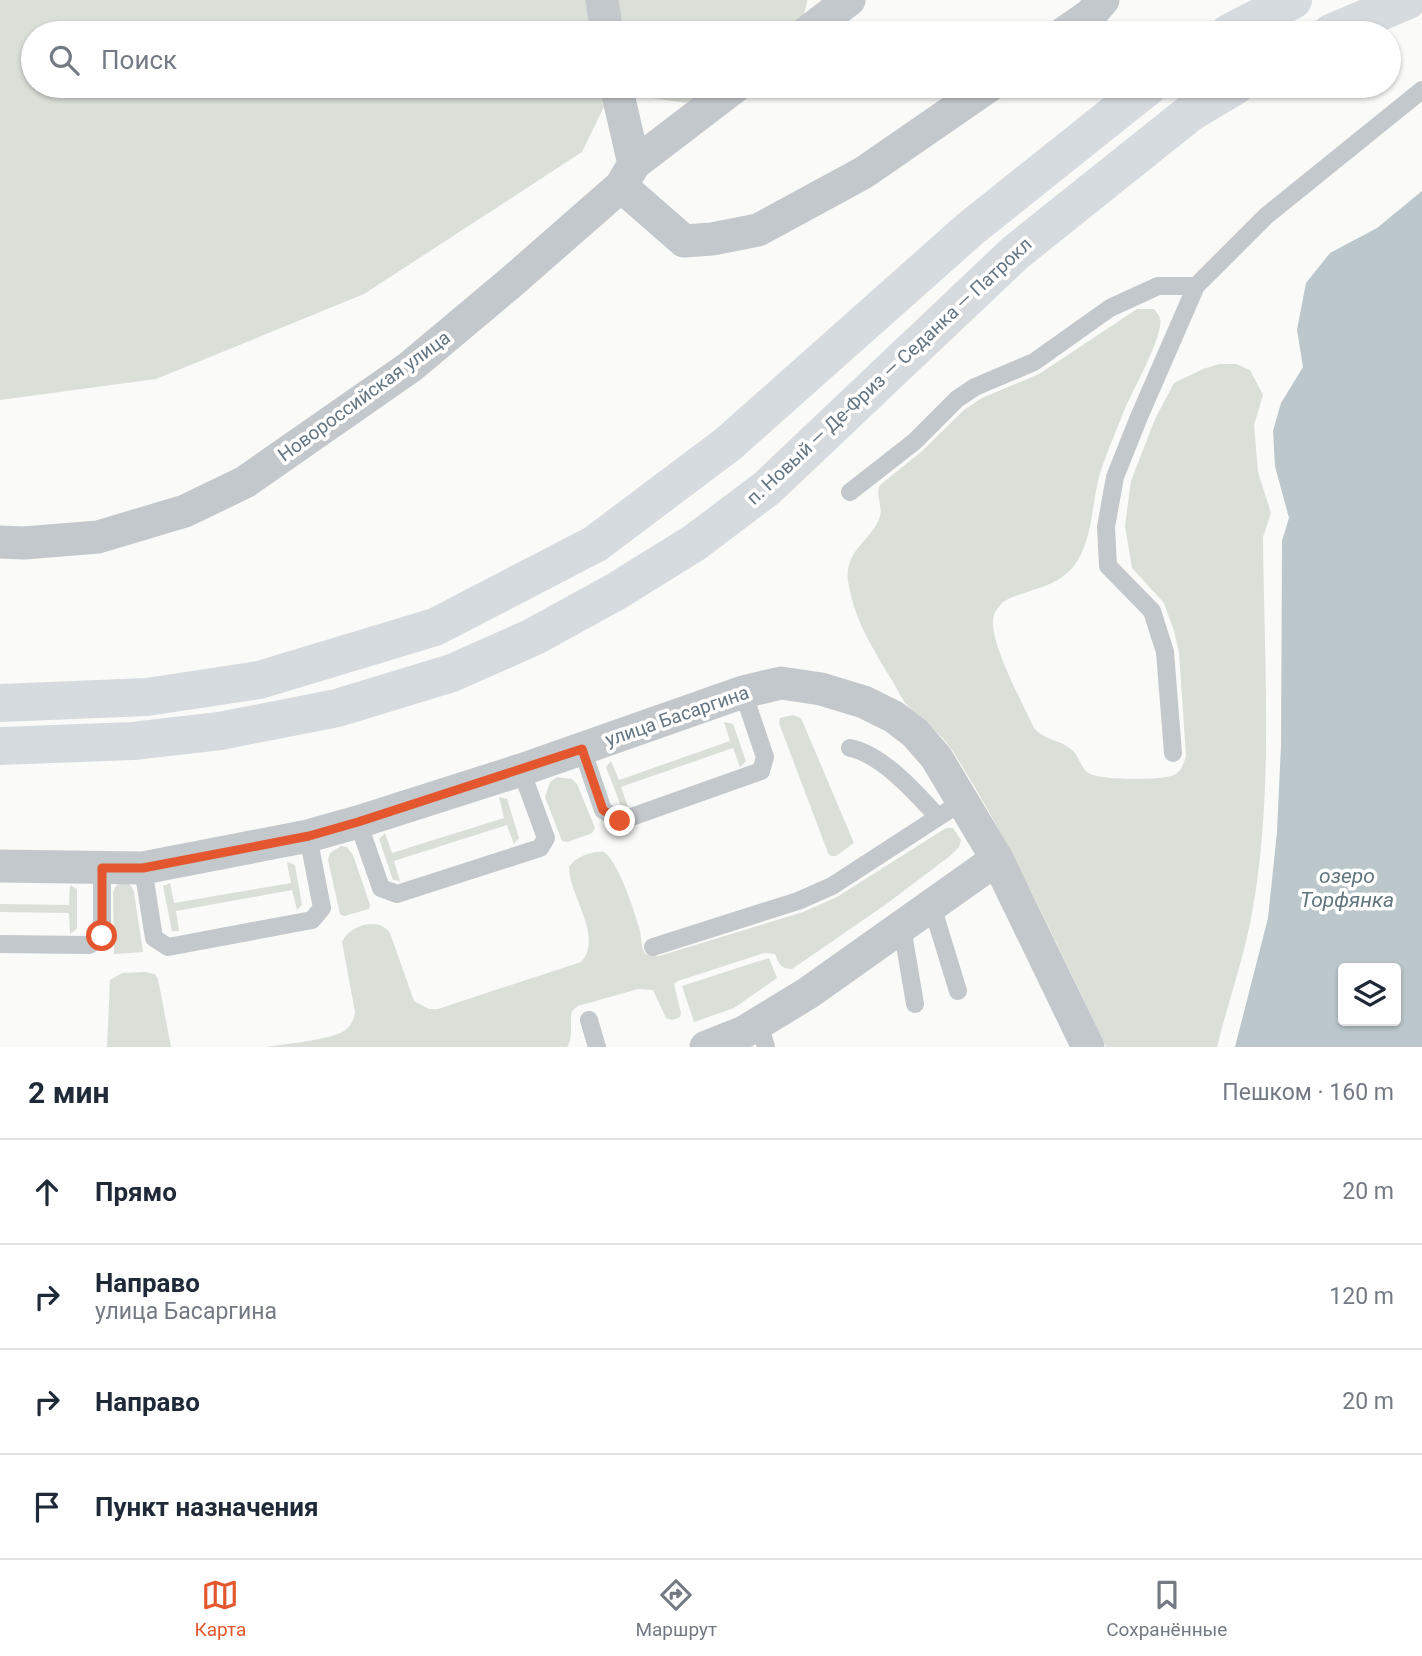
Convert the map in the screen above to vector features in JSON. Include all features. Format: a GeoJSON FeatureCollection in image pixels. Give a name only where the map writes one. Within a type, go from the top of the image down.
{"type":"FeatureCollection","features":[{"type":"Feature","properties":{"kind":"highway"},"geometry":{"type":"LineString","coordinates":[[1252,21],[1293,0]]}},
{"type":"Feature","properties":{"kind":"highway"},"geometry":{"type":"LineString","coordinates":[[1359,21],[1408,0]]}},
{"type":"Feature","properties":{"kind":"highway"},"geometry":{"type":"LineString","coordinates":[[0,703],[147,697],[259,680],[435,626],[595,544],[728,444],[970,229],[1134,98]]}},
{"type":"Feature","properties":{"kind":"highway","name":"п. Новый — Де-Фриз — Седанка — Патрокл"},"geometry":{"type":"LineString","coordinates":[[0,746],[133,741],[220,731],[337,708],[452,673],[533,637],[615,593],[694,543],[767,488],[1015,253],[1190,113],[1216,98]]}},
{"type":"Feature","properties":{"kind":"street"},"geometry":{"type":"LineString","coordinates":[[602,0],[605,21]]}},
{"type":"Feature","properties":{"kind":"street"},"geometry":{"type":"LineString","coordinates":[[1081,21],[1103,0]]}},
{"type":"Feature","properties":{"kind":"street"},"geometry":{"type":"LineString","coordinates":[[820,21],[843,2]]}},
{"type":"Feature","properties":{"kind":"street"},"geometry":{"type":"LineString","coordinates":[[618,98],[627,175],[684,241],[712,239],[758,230],[863,173],[972,98]]}},
{"type":"Feature","properties":{"kind":"street","name":"Новороссийская улица"},"geometry":{"type":"LineString","coordinates":[[0,541],[24,543],[98,537],[185,511],[246,482],[410,367],[509,284],[627,175],[721,98]]}},
{"type":"Feature","properties":{"kind":"street","name":"улица Басаргина"},"geometry":{"type":"LineString","coordinates":[[0,866],[143,868],[309,836],[521,770],[743,692],[781,683],[821,690],[864,702],[894,717],[915,733],[936,757],[951,809],[997,859],[1088,1047]]}},
{"type":"Feature","properties":{"kind":"street"},"geometry":{"type":"LineString","coordinates":[[706,1047],[744,1032],[763,1035],[808,993],[997,859]]}},
{"type":"Feature","properties":{"kind":"lane"},"geometry":{"type":"LineString","coordinates":[[1173,753],[1165,652],[1152,611],[1108,566],[1106,527],[1115,477],[1196,286],[1266,216],[1422,90]]}},
{"type":"Feature","properties":{"kind":"lane"},"geometry":{"type":"LineString","coordinates":[[850,492],[914,442],[957,399],[975,387],[1034,362],[1110,308],[1146,291],[1158,286],[1196,286]]}},
{"type":"Feature","properties":{"kind":"lane"},"geometry":{"type":"LineString","coordinates":[[582,749],[603,810],[620,821],[633,817],[761,771],[765,757],[743,692]]}},
{"type":"Feature","properties":{"kind":"lane"},"geometry":{"type":"LineString","coordinates":[[653,947],[798,901],[832,886],[951,809],[861,750],[850,748]]}},
{"type":"Feature","properties":{"kind":"lane"},"geometry":{"type":"LineString","coordinates":[[358,822],[381,888],[397,894],[540,848],[546,838],[521,770]]}},
{"type":"Feature","properties":{"kind":"lane"},"geometry":{"type":"LineString","coordinates":[[143,868],[154,938],[168,947],[312,920],[322,908],[309,836]]}},
{"type":"Feature","properties":{"kind":"lane"},"geometry":{"type":"LineString","coordinates":[[0,944],[89,945],[102,936],[102,868]]}},
{"type":"Feature","properties":{"kind":"lane"},"geometry":{"type":"LineString","coordinates":[[932,906],[958,991]]}},
{"type":"Feature","properties":{"kind":"lane"},"geometry":{"type":"LineString","coordinates":[[902,927],[915,1004]]}},
{"type":"Feature","properties":{"kind":"lane"},"geometry":{"type":"LineString","coordinates":[[589,1020],[597,1047]]}},
{"type":"Feature","properties":{"kind":"shaded area"},"geometry":{"type":"Polygon","coordinates":[[[0,0],[606,0],[609,21],[21,21],[21,98],[608,98],[582,152],[364,294],[156,379],[0,400],[0,0]]]}},
{"type":"Feature","properties":{"kind":"shaded area"},"geometry":{"type":"Polygon","coordinates":[[[614,0],[807,0],[800,21],[618,21],[614,0]]]}},
{"type":"Feature","properties":{"kind":"shaded area"},"geometry":{"type":"Polygon","coordinates":[[[652,98],[696,98],[686,103],[652,98]]]}},
{"type":"Feature","properties":{"kind":"shaded area"},"geometry":{"type":"Polygon","coordinates":[[[1137,309],[1154,309],[1160,317],[1160,326],[1152,351],[1103,463],[1080,557],[1065,575],[1057,580],[1003,602],[995,613],[993,625],[1001,655],[1034,728],[1071,749],[1087,772],[1107,778],[1134,779],[1176,774],[1186,756],[1179,652],[1164,603],[1132,568],[1125,526],[1131,481],[1155,419],[1174,383],[1219,364],[1236,364],[1250,370],[1263,395],[1254,425],[1258,472],[1271,513],[1263,537],[1266,726],[1263,821],[1249,930],[1217,1047],[1106,1047],[1034,896],[995,822],[947,743],[912,711],[901,697],[865,634],[848,581],[850,561],[880,516],[880,485],[921,452],[964,410],[982,398],[1039,374],[1137,309]]]}},
{"type":"Feature","properties":{"kind":"shaded area"},"geometry":{"type":"Polygon","coordinates":[[[793,715],[801,718],[854,843],[836,856],[828,853],[779,723],[780,718],[793,715]]]}},
{"type":"Feature","properties":{"kind":"shaded area"},"geometry":{"type":"Polygon","coordinates":[[[724,722],[733,724],[746,761],[740,767],[733,748],[621,787],[628,807],[621,806],[606,767],[611,761],[619,780],[730,741],[724,722]]]}},
{"type":"Feature","properties":{"kind":"shaded area"},"geometry":{"type":"Polygon","coordinates":[[[557,777],[572,779],[577,784],[595,828],[592,833],[568,842],[562,841],[545,797],[550,782],[557,777]]]}},
{"type":"Feature","properties":{"kind":"shaded area"},"geometry":{"type":"Polygon","coordinates":[[[499,797],[507,799],[519,838],[514,844],[507,825],[394,861],[400,881],[393,880],[379,839],[385,833],[392,853],[504,818],[499,797]]]}},
{"type":"Feature","properties":{"kind":"shaded area"},"geometry":{"type":"Polygon","coordinates":[[[946,828],[953,828],[961,840],[959,847],[950,856],[792,969],[781,965],[775,954],[764,953],[678,981],[674,984],[681,1013],[680,1017],[672,1020],[666,1018],[653,990],[638,989],[578,1006],[572,1011],[567,1047],[266,1047],[328,1037],[344,1031],[350,1025],[355,1012],[342,942],[357,927],[379,925],[390,933],[414,1001],[429,1009],[438,1009],[581,962],[589,941],[569,867],[585,855],[604,852],[610,858],[629,898],[645,954],[659,956],[803,912],[837,897],[946,828]]]}},
{"type":"Feature","properties":{"kind":"shaded area"},"geometry":{"type":"Polygon","coordinates":[[[341,846],[347,847],[353,855],[370,905],[369,909],[344,916],[340,914],[328,860],[330,853],[341,846]]]}},
{"type":"Feature","properties":{"kind":"shaded area"},"geometry":{"type":"Polygon","coordinates":[[[287,862],[295,865],[302,905],[297,910],[292,890],[176,911],[179,931],[172,931],[163,886],[170,883],[174,903],[291,883],[287,862]]]}},
{"type":"Feature","properties":{"kind":"shaded area"},"geometry":{"type":"Polygon","coordinates":[[[120,882],[129,884],[134,892],[143,952],[114,954],[113,893],[120,882]]]}},
{"type":"Feature","properties":{"kind":"shaded area"},"geometry":{"type":"Polygon","coordinates":[[[70,885],[77,889],[77,929],[70,934],[69,913],[0,912],[0,904],[69,905],[70,885]]]}},
{"type":"Feature","properties":{"kind":"shaded area"},"geometry":{"type":"Polygon","coordinates":[[[769,958],[777,978],[734,1008],[694,1022],[682,986],[769,958]]]}},
{"type":"Feature","properties":{"kind":"shaded area"},"geometry":{"type":"Polygon","coordinates":[[[122,973],[155,974],[158,979],[171,1047],[107,1047],[110,980],[122,973]]]}},
{"type":"Feature","properties":{"kind":"water","name":"озеро Торфянка"},"geometry":{"type":"Polygon","coordinates":[[[1422,191],[1422,1047],[1235,1047],[1268,918],[1277,832],[1281,745],[1282,541],[1289,518],[1275,466],[1273,431],[1281,403],[1303,367],[1297,330],[1306,283],[1330,253],[1377,228],[1422,191]]]}},
{"type":"Feature","properties":{"kind":"route"},"geometry":{"type":"LineString","coordinates":[[102,936],[102,868],[143,868],[309,836],[582,749],[603,810],[620,821]]}}]}
